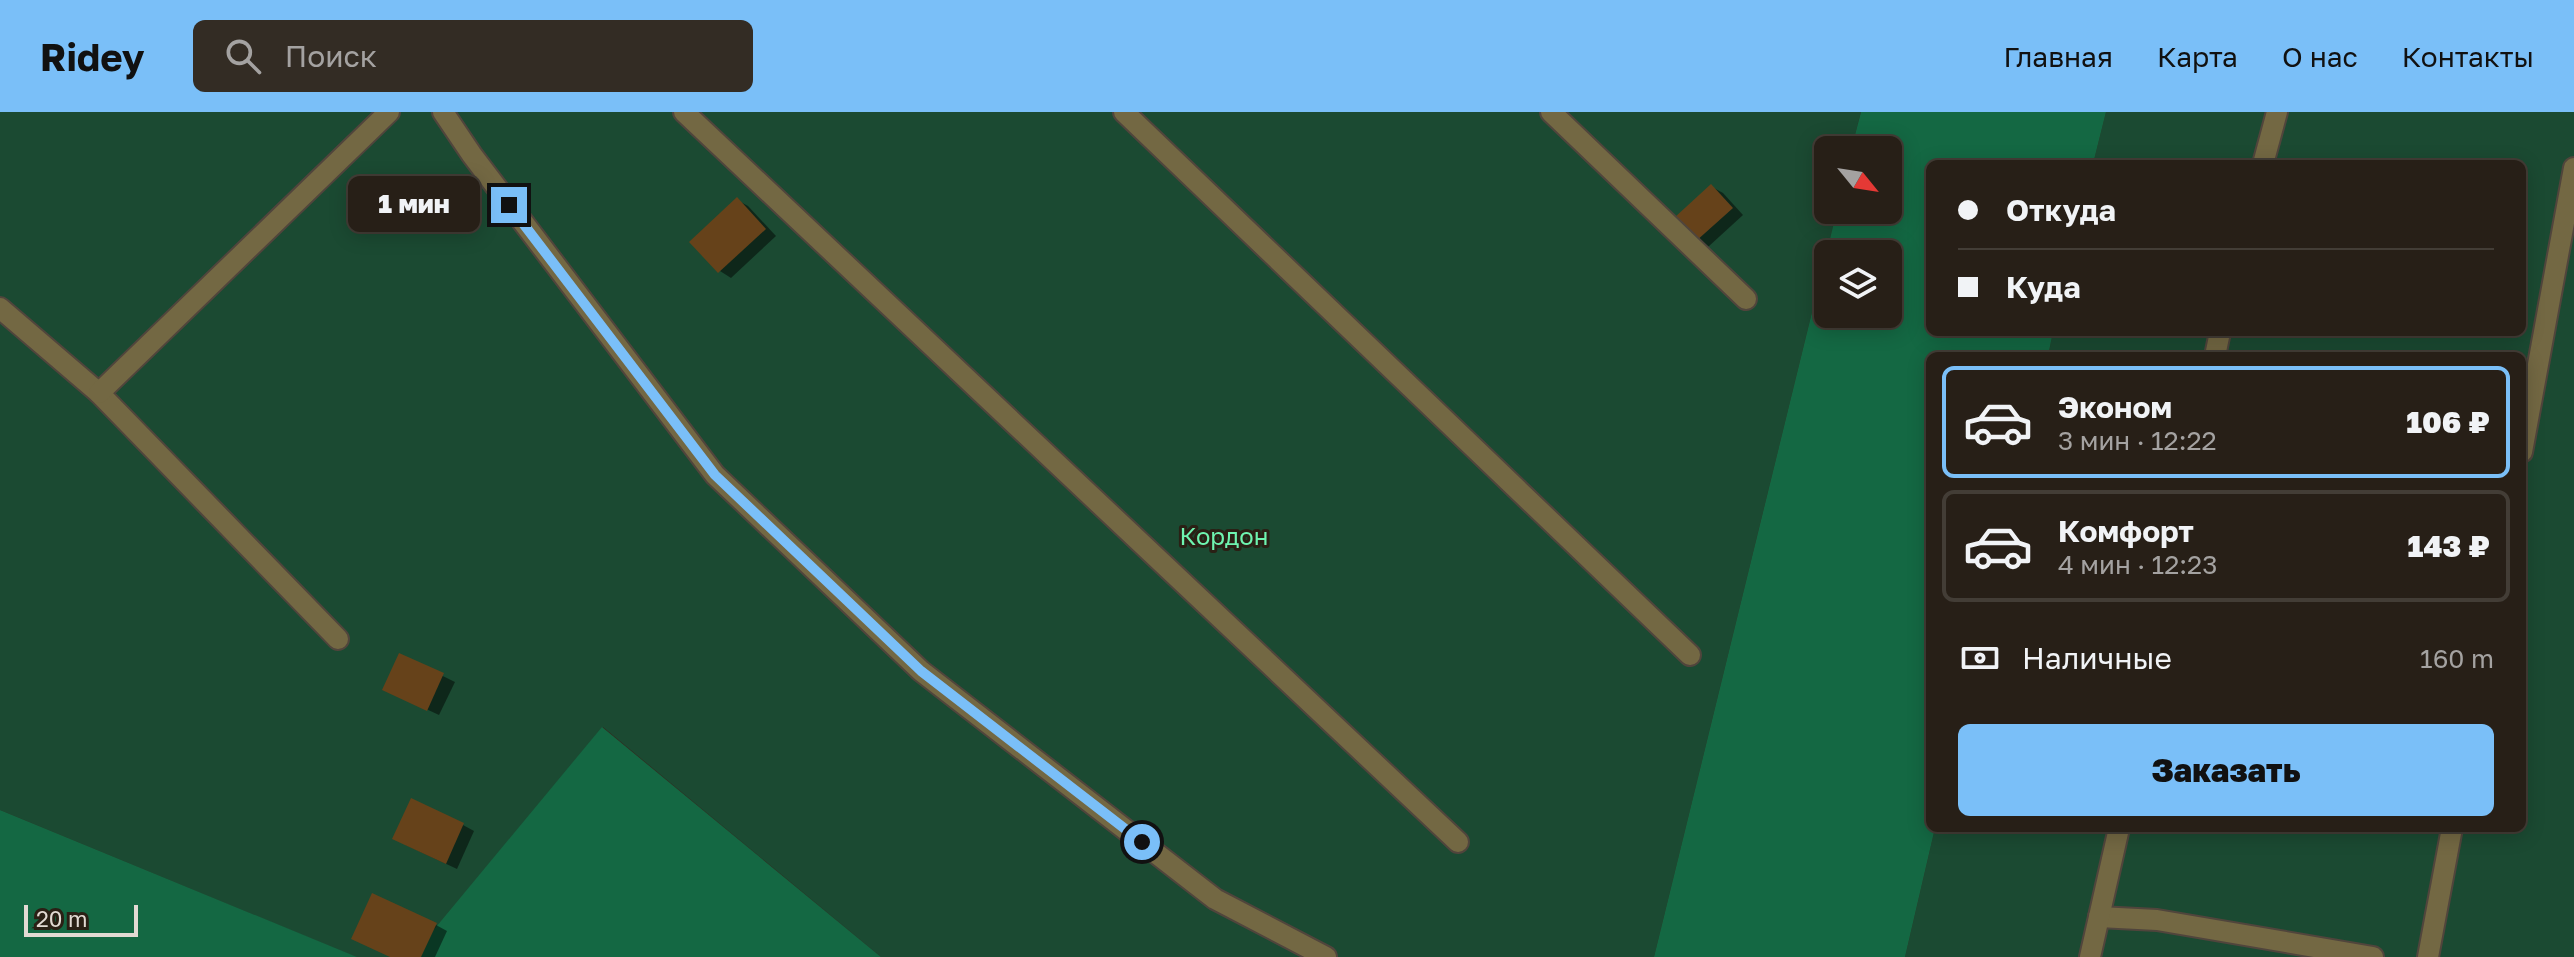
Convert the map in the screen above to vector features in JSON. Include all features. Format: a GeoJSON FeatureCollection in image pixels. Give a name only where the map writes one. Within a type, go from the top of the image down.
{"type":"FeatureCollection","features":[{"type":"Feature","properties":{"kind":"street"},"geometry":{"type":"LineString","coordinates":[[99,393],[389,112]]}},
{"type":"Feature","properties":{"kind":"street"},"geometry":{"type":"LineString","coordinates":[[443,112],[472,155],[715,475],[921,671],[1215,899],[1326,957]]}},
{"type":"Feature","properties":{"kind":"street"},"geometry":{"type":"LineString","coordinates":[[684,112],[1458,842]]}},
{"type":"Feature","properties":{"kind":"street"},"geometry":{"type":"LineString","coordinates":[[1124,112],[1690,655]]}},
{"type":"Feature","properties":{"kind":"street"},"geometry":{"type":"LineString","coordinates":[[1551,112],[1746,299]]}},
{"type":"Feature","properties":{"kind":"street"},"geometry":{"type":"LineString","coordinates":[[2264,160],[2277,112]]}},
{"type":"Feature","properties":{"kind":"street"},"geometry":{"type":"LineString","coordinates":[[2526,430],[2574,168]]}},
{"type":"Feature","properties":{"kind":"street"},"geometry":{"type":"LineString","coordinates":[[0,308],[99,393],[338,639]]}},
{"type":"Feature","properties":{"kind":"street"},"geometry":{"type":"LineString","coordinates":[[2090,957],[2118,832]]}},
{"type":"Feature","properties":{"kind":"street"},"geometry":{"type":"LineString","coordinates":[[2428,957],[2451,832]]}},
{"type":"Feature","properties":{"kind":"street"},"geometry":{"type":"LineString","coordinates":[[2099,917],[2157,920],[2373,957]]}},
{"type":"Feature","properties":{"kind":"green space","name":"Кордон"},"geometry":{"type":"Polygon","coordinates":[[[0,112],[1861,112],[1855,136],[1814,136],[1814,224],[1834,224],[1830,240],[1814,240],[1814,304],[1654,957],[881,957],[603,727],[411,957],[356,957],[0,810],[0,112]]]}},
{"type":"Feature","properties":{"kind":"green space"},"geometry":{"type":"Polygon","coordinates":[[[1861,112],[2106,112],[2094,160],[1926,160],[1926,336],[2052,336],[2049,352],[1926,352],[1926,832],[1934,832],[1905,957],[1654,957],[1814,304],[1814,328],[1902,328],[1902,240],[1830,240],[1834,224],[1902,224],[1902,136],[1855,136],[1861,112]]]}},
{"type":"Feature","properties":{"kind":"green space"},"geometry":{"type":"Polygon","coordinates":[[[2106,112],[2574,112],[2574,957],[1905,957],[1934,832],[2526,832],[2526,352],[2049,352],[2052,336],[2526,336],[2526,160],[2094,160],[2106,112]]]}},
{"type":"Feature","properties":{"kind":"green space"},"geometry":{"type":"Polygon","coordinates":[[[602,727],[881,957],[411,957],[602,727]]]}},
{"type":"Feature","properties":{"kind":"green space"},"geometry":{"type":"Polygon","coordinates":[[[0,810],[357,957],[0,957],[0,810]]]}},
{"type":"Feature","properties":{"kind":"building"},"geometry":{"type":"Polygon","coordinates":[[[1711,184],[1733,208],[1695,242],[1674,218],[1711,184]]]}},
{"type":"Feature","properties":{"kind":"building"},"geometry":{"type":"Polygon","coordinates":[[[737,197],[766,229],[718,273],[689,242],[737,197]]]}},
{"type":"Feature","properties":{"kind":"building"},"geometry":{"type":"Polygon","coordinates":[[[399,653],[444,673],[427,711],[382,690],[399,653]]]}},
{"type":"Feature","properties":{"kind":"building"},"geometry":{"type":"Polygon","coordinates":[[[411,798],[464,823],[446,864],[392,839],[411,798]]]}},
{"type":"Feature","properties":{"kind":"building"},"geometry":{"type":"Polygon","coordinates":[[[372,893],[437,923],[421,957],[390,957],[351,939],[372,893]]]}},
{"type":"Feature","properties":{"kind":"route"},"geometry":{"type":"LineString","coordinates":[[509,205],[715,475],[921,671],[1142,842]]}}]}
